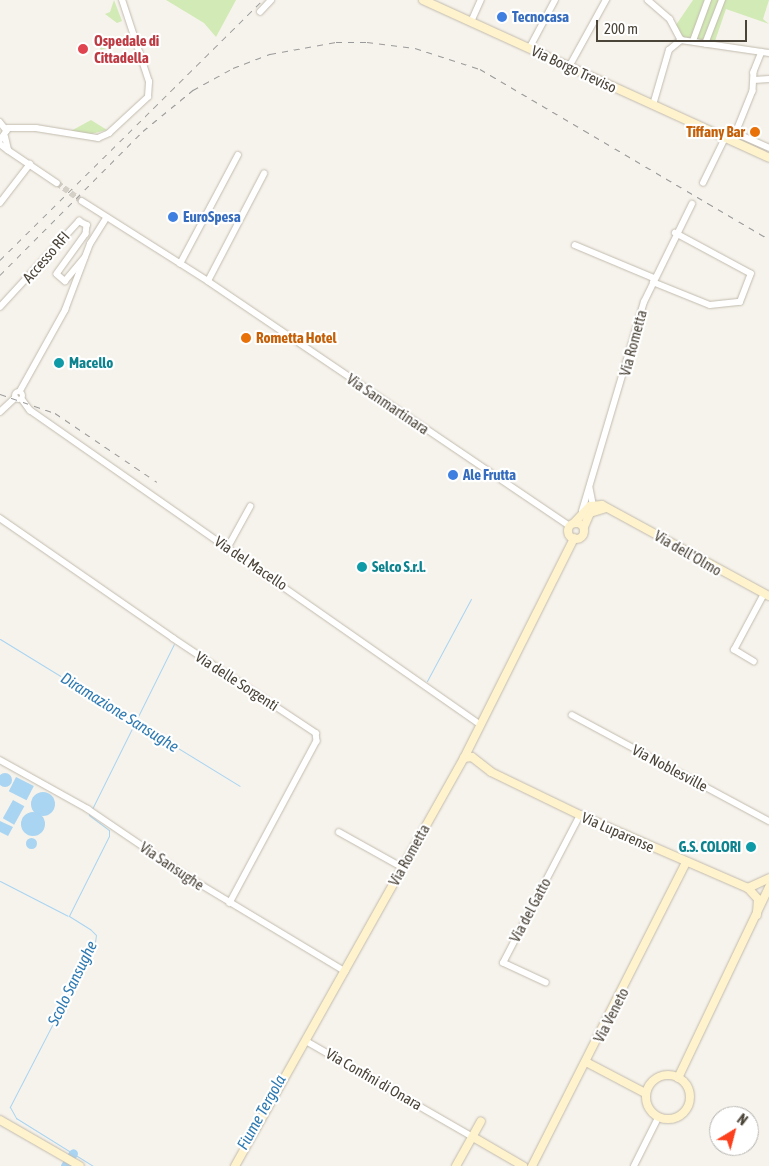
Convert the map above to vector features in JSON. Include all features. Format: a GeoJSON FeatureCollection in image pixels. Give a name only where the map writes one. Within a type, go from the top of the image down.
{"type":"FeatureCollection","features":[{"type":"Feature","properties":{"kind":"street"},"geometry":{"type":"LineString","coordinates":[[0,122],[7,128],[42,128],[98,138],[109,133],[148,97],[149,82],[122,0]]}},
{"type":"Feature","properties":{"kind":"street"},"geometry":{"type":"LineString","coordinates":[[260,12],[271,0]]}},
{"type":"Feature","properties":{"kind":"street","name":"Via Borgo Treviso"},"geometry":{"type":"LineString","coordinates":[[424,0],[439,3],[470,22],[725,138],[753,146],[769,158]]}},
{"type":"Feature","properties":{"kind":"street"},"geometry":{"type":"LineString","coordinates":[[470,22],[481,0]]}},
{"type":"Feature","properties":{"kind":"street"},"geometry":{"type":"LineString","coordinates":[[529,49],[555,0]]}},
{"type":"Feature","properties":{"kind":"street"},"geometry":{"type":"LineString","coordinates":[[568,67],[606,0]]}},
{"type":"Feature","properties":{"kind":"street"},"geometry":{"type":"LineString","coordinates":[[648,0],[670,18],[681,40]]}},
{"type":"Feature","properties":{"kind":"street"},"geometry":{"type":"LineString","coordinates":[[693,41],[708,0]]}},
{"type":"Feature","properties":{"kind":"street"},"geometry":{"type":"LineString","coordinates":[[705,44],[722,0]]}},
{"type":"Feature","properties":{"kind":"street"},"geometry":{"type":"LineString","coordinates":[[653,105],[669,50],[681,40],[766,53],[754,80],[736,133],[753,146],[769,148]]}},
{"type":"Feature","properties":{"kind":"street"},"geometry":{"type":"LineString","coordinates":[[754,80],[769,79]]}},
{"type":"Feature","properties":{"kind":"street"},"geometry":{"type":"LineString","coordinates":[[7,128],[2,141],[8,150],[57,183]]}},
{"type":"Feature","properties":{"kind":"street"},"geometry":{"type":"LineString","coordinates":[[703,183],[725,138]]}},
{"type":"Feature","properties":{"kind":"street"},"geometry":{"type":"LineString","coordinates":[[180,264],[238,156]]}},
{"type":"Feature","properties":{"kind":"street"},"geometry":{"type":"LineString","coordinates":[[0,203],[30,164]]}},
{"type":"Feature","properties":{"kind":"street"},"geometry":{"type":"LineString","coordinates":[[208,281],[264,174]]}},
{"type":"Feature","properties":{"kind":"street","name":"Via Sanmartinara"},"geometry":{"type":"LineString","coordinates":[[82,201],[208,281],[572,524]]}},
{"type":"Feature","properties":{"kind":"street","name":"Via Rometta"},"geometry":{"type":"LineString","coordinates":[[572,524],[582,511],[590,488],[644,302],[675,233],[692,204]]}},
{"type":"Feature","properties":{"kind":"street","name":"Via del Macello"},"geometry":{"type":"LineString","coordinates":[[106,218],[84,258],[64,310],[18,399],[30,410],[481,725]]}},
{"type":"Feature","properties":{"kind":"street","name":"Accesso RFI"},"geometry":{"type":"LineString","coordinates":[[0,307],[76,222],[82,221],[87,225],[86,234],[57,274],[65,280],[84,258]]}},
{"type":"Feature","properties":{"kind":"street"},"geometry":{"type":"LineString","coordinates":[[575,245],[710,305],[740,302],[752,274],[675,233]]}},
{"type":"Feature","properties":{"kind":"street"},"geometry":{"type":"LineString","coordinates":[[0,412],[18,399]]}},
{"type":"Feature","properties":{"kind":"street"},"geometry":{"type":"LineString","coordinates":[[590,488],[593,507]]}},
{"type":"Feature","properties":{"kind":"street"},"geometry":{"type":"LineString","coordinates":[[228,547],[250,507]]}},
{"type":"Feature","properties":{"kind":"street","name":"Via Rometta"},"geometry":{"type":"LineString","coordinates":[[582,511],[593,507]]}},
{"type":"Feature","properties":{"kind":"street","name":"Via Rometta"},"geometry":{"type":"LineString","coordinates":[[235,1166],[464,758],[574,538],[583,535],[586,517],[593,507]]}},
{"type":"Feature","properties":{"kind":"street","name":"Via dell'Olmo"},"geometry":{"type":"LineString","coordinates":[[593,507],[608,508],[766,595]]}},
{"type":"Feature","properties":{"kind":"street","name":"Via delle Sorgenti"},"geometry":{"type":"LineString","coordinates":[[0,518],[165,633],[316,733],[317,741],[230,903]]}},
{"type":"Feature","properties":{"kind":"street"},"geometry":{"type":"LineString","coordinates":[[574,538],[569,534],[572,524],[584,527]]}},
{"type":"Feature","properties":{"kind":"street"},"geometry":{"type":"LineString","coordinates":[[754,662],[734,650],[766,595]]}},
{"type":"Feature","properties":{"kind":"street","name":"Via Noblesville"},"geometry":{"type":"LineString","coordinates":[[572,715],[769,821]]}},
{"type":"Feature","properties":{"kind":"street","name":"Via Luparense"},"geometry":{"type":"LineString","coordinates":[[464,758],[472,757],[491,772],[580,815],[748,888]]}},
{"type":"Feature","properties":{"kind":"street","name":"Via Sansughe"},"geometry":{"type":"LineString","coordinates":[[0,760],[90,811],[230,903],[345,971]]}},
{"type":"Feature","properties":{"kind":"street","name":"Via del Gatto"},"geometry":{"type":"LineString","coordinates":[[546,983],[503,963],[580,815]]}},
{"type":"Feature","properties":{"kind":"street"},"geometry":{"type":"LineString","coordinates":[[339,832],[402,867]]}},
{"type":"Feature","properties":{"kind":"street","name":"Via Veneto"},"geometry":{"type":"LineString","coordinates":[[532,1166],[686,862]]}},
{"type":"Feature","properties":{"kind":"street"},"geometry":{"type":"LineString","coordinates":[[757,915],[758,899],[748,888],[769,878]]}},
{"type":"Feature","properties":{"kind":"street"},"geometry":{"type":"LineString","coordinates":[[678,1078],[769,887]]}},
{"type":"Feature","properties":{"kind":"street"},"geometry":{"type":"LineString","coordinates":[[757,915],[769,904]]}},
{"type":"Feature","properties":{"kind":"street","name":"Via Confini di Onara"},"geometry":{"type":"LineString","coordinates":[[306,1041],[473,1137]]}},
{"type":"Feature","properties":{"kind":"street"},"geometry":{"type":"LineString","coordinates":[[586,1062],[645,1093]]}},
{"type":"Feature","properties":{"kind":"street"},"geometry":{"type":"LineString","coordinates":[[658,1077],[678,1078],[687,1087],[688,1106],[673,1119],[658,1118],[648,1108],[645,1093],[658,1077]]}},
{"type":"Feature","properties":{"kind":"street"},"geometry":{"type":"LineString","coordinates":[[634,1166],[658,1118]]}},
{"type":"Feature","properties":{"kind":"street"},"geometry":{"type":"LineString","coordinates":[[0,1120],[80,1166]]}},
{"type":"Feature","properties":{"kind":"street"},"geometry":{"type":"LineString","coordinates":[[456,1166],[481,1120]]}},
{"type":"Feature","properties":{"kind":"street"},"geometry":{"type":"LineString","coordinates":[[473,1137],[523,1166]]}},
{"type":"Feature","properties":{"kind":"green space"},"geometry":{"type":"Polygon","coordinates":[[[114,0],[122,21],[117,23],[105,14],[110,12],[114,0]]]}},
{"type":"Feature","properties":{"kind":"green space"},"geometry":{"type":"Polygon","coordinates":[[[166,0],[236,0],[216,37],[204,23],[166,0]]]}},
{"type":"Feature","properties":{"kind":"green space"},"geometry":{"type":"Polygon","coordinates":[[[693,0],[769,0],[763,19],[769,24],[726,9],[714,44],[683,37],[676,25],[693,0]]]}},
{"type":"Feature","properties":{"kind":"green space"},"geometry":{"type":"Polygon","coordinates":[[[126,35],[127,40],[115,42],[115,46],[101,50],[98,45],[126,35]]]}},
{"type":"Feature","properties":{"kind":"green space"},"geometry":{"type":"Polygon","coordinates":[[[91,120],[107,130],[87,135],[71,131],[91,120]]]}},
{"type":"Feature","properties":{"kind":"water"},"geometry":{"type":"Polygon","coordinates":[[[5,773],[10,775],[12,780],[10,785],[5,787],[0,785],[-2,780],[0,775],[5,773]]]}},
{"type":"Feature","properties":{"kind":"water"},"geometry":{"type":"Polygon","coordinates":[[[16,777],[34,786],[27,800],[9,791],[16,777]]]}},
{"type":"Feature","properties":{"kind":"water"},"geometry":{"type":"Polygon","coordinates":[[[43,792],[51,796],[55,804],[51,812],[43,816],[35,812],[31,804],[35,796],[43,792]]]}},
{"type":"Feature","properties":{"kind":"water"},"geometry":{"type":"Polygon","coordinates":[[[13,800],[24,806],[14,825],[3,818],[13,800]]]}},
{"type":"Feature","properties":{"kind":"water"},"geometry":{"type":"Polygon","coordinates":[[[33,812],[41,816],[45,824],[41,832],[33,836],[25,832],[21,824],[25,816],[33,812]]]}},
{"type":"Feature","properties":{"kind":"water"},"geometry":{"type":"Polygon","coordinates":[[[0,821],[13,827],[8,836],[0,832],[0,821]]]}},
{"type":"Feature","properties":{"kind":"water"},"geometry":{"type":"Polygon","coordinates":[[[31,837],[37,843],[31,849],[25,843],[31,837]]]}},
{"type":"Feature","properties":{"kind":"waterway","name":"Fiume Tergola"},"geometry":{"type":"LineString","coordinates":[[427,681],[471,599]]}},
{"type":"Feature","properties":{"kind":"waterway","name":"Diramazione Sansughe"},"geometry":{"type":"LineString","coordinates":[[0,639],[240,786]]}},
{"type":"Feature","properties":{"kind":"waterway","name":"Scolo Sansughe"},"geometry":{"type":"LineString","coordinates":[[92,809],[174,644]]}},
{"type":"Feature","properties":{"kind":"waterway","name":"Scolo Sansughe"},"geometry":{"type":"LineString","coordinates":[[90,813],[89,815],[109,830],[109,836],[69,916],[90,929],[96,935],[95,942],[10,1107],[16,1118],[93,1166]]}},
{"type":"Feature","properties":{"kind":"waterway","name":"Diramazione Sansughe"},"geometry":{"type":"LineString","coordinates":[[0,881],[68,916]]}},
{"type":"Feature","properties":{"kind":"waterway","name":"Fiume Tergola"},"geometry":{"type":"LineString","coordinates":[[65,1166],[73,1153]]}},
{"type":"Feature","properties":{"kind":"tunnel"},"geometry":{"type":"LineString","coordinates":[[57,183],[82,201]]}},
{"type":"Feature","properties":{"kind":"railway"},"geometry":{"type":"LineString","coordinates":[[0,260],[263,0]]}},
{"type":"Feature","properties":{"kind":"railway"},"geometry":{"type":"LineString","coordinates":[[0,275],[143,131],[193,90],[233,68],[270,54],[336,42],[367,42],[415,48],[480,69],[769,239]]}},
{"type":"Feature","properties":{"kind":"railway"},"geometry":{"type":"LineString","coordinates":[[0,394],[55,413],[157,482]]}},
{"type":"Feature","properties":{"kind":"place","name":"Tecnocasa"},"geometry":{"type":"Point","coordinates":[502,17]}},
{"type":"Feature","properties":{"kind":"place","name":"Ospedale di Cittadella"},"geometry":{"type":"Point","coordinates":[83,49]}},
{"type":"Feature","properties":{"kind":"place","name":"Tiffany Bar"},"geometry":{"type":"Point","coordinates":[755,132]}},
{"type":"Feature","properties":{"kind":"place","name":"EuroSpesa"},"geometry":{"type":"Point","coordinates":[173,217]}},
{"type":"Feature","properties":{"kind":"place","name":"Rometta Hotel"},"geometry":{"type":"Point","coordinates":[246,338]}},
{"type":"Feature","properties":{"kind":"place","name":"Macello"},"geometry":{"type":"Point","coordinates":[59,363]}},
{"type":"Feature","properties":{"kind":"place","name":"Ale Frutta"},"geometry":{"type":"Point","coordinates":[453,475]}},
{"type":"Feature","properties":{"kind":"place","name":"Selco S.r.l."},"geometry":{"type":"Point","coordinates":[362,567]}},
{"type":"Feature","properties":{"kind":"place","name":"G.S. COLORI"},"geometry":{"type":"Point","coordinates":[751,847]}}]}
